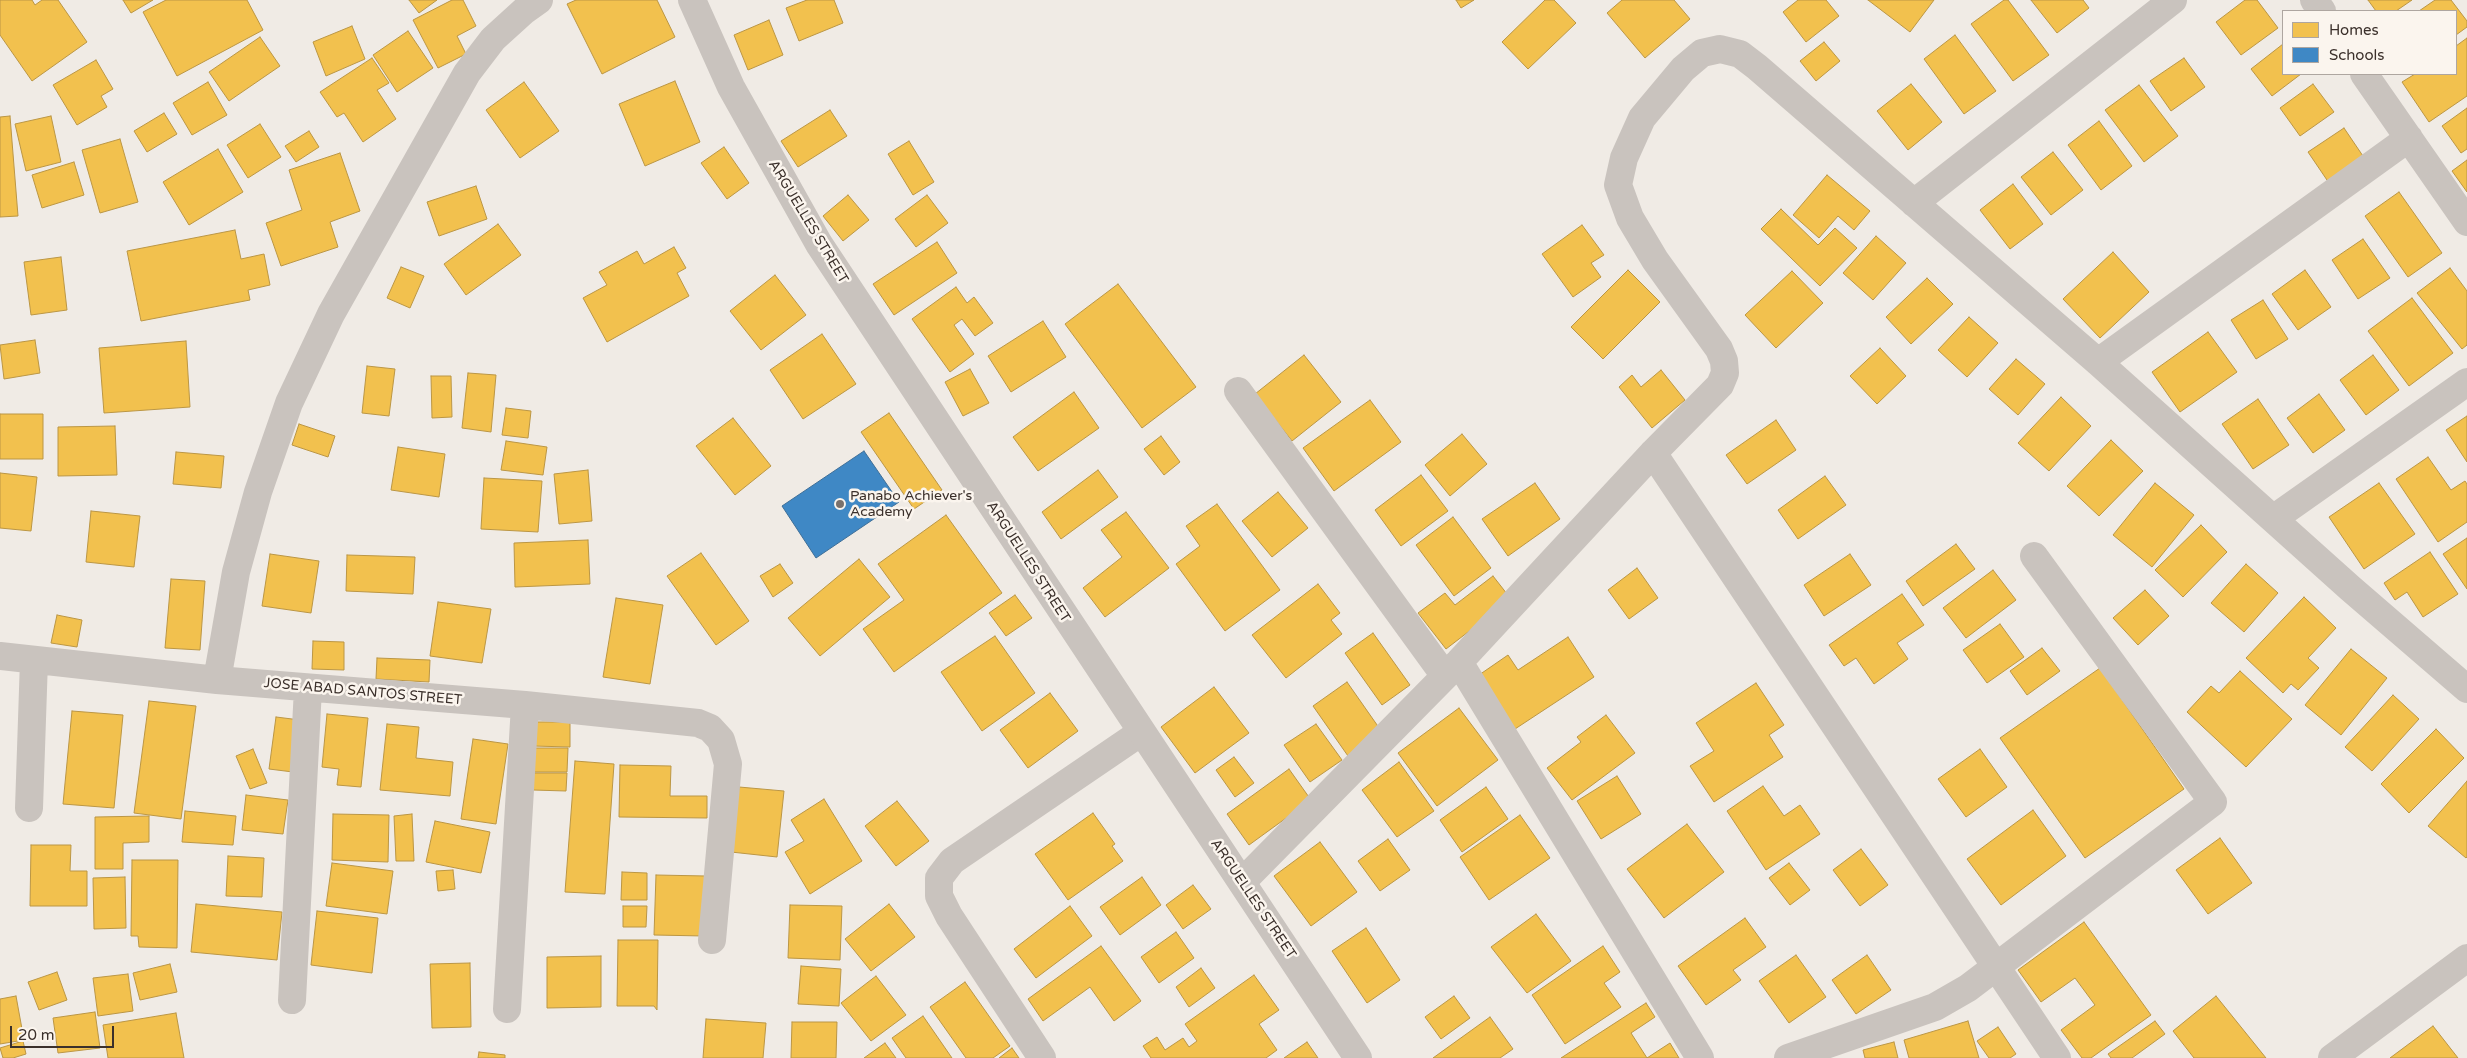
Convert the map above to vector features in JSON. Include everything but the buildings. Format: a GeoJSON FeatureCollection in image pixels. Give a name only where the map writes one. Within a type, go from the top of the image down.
{"type":"FeatureCollection","features":[{"type":"Feature","properties":{"kind":"street"},"geometry":{"type":"LineString","coordinates":[[216,680],[236,572],[258,492],[289,403],[331,314],[467,73],[493,39],[540,0]]}},
{"type":"Feature","properties":{"kind":"street","name":"ARGUELLES STREET"},"geometry":{"type":"LineString","coordinates":[[692,0],[731,87],[819,244],[1140,733],[1242,882],[1358,1058]]}},
{"type":"Feature","properties":{"kind":"street"},"geometry":{"type":"LineString","coordinates":[[1914,203],[2173,0]]}},
{"type":"Feature","properties":{"kind":"street"},"geometry":{"type":"LineString","coordinates":[[1242,882],[1452,669],[1653,453],[1720,385],[1725,373],[1724,361],[1719,349],[1654,260],[1630,218],[1618,185],[1624,158],[1642,118],[1683,69],[1702,53],[1720,49],[1740,54],[2098,362],[2273,519],[2462,676]]}},
{"type":"Feature","properties":{"kind":"street"},"geometry":{"type":"LineString","coordinates":[[2365,75],[2467,222]]}},
{"type":"Feature","properties":{"kind":"street"},"geometry":{"type":"LineString","coordinates":[[2098,362],[2409,138]]}},
{"type":"Feature","properties":{"kind":"street"},"geometry":{"type":"LineString","coordinates":[[2273,519],[2467,382]]}},
{"type":"Feature","properties":{"kind":"street"},"geometry":{"type":"LineString","coordinates":[[1238,391],[1452,669],[1700,1058]]}},
{"type":"Feature","properties":{"kind":"street"},"geometry":{"type":"LineString","coordinates":[[1653,453],[2057,1058]]}},
{"type":"Feature","properties":{"kind":"street"},"geometry":{"type":"LineString","coordinates":[[1788,1058],[1934,1007],[1968,988],[2213,802],[2034,556]]}},
{"type":"Feature","properties":{"kind":"street","name":"JOSE ABAD SANTOS STREET"},"geometry":{"type":"LineString","coordinates":[[0,656],[216,680],[525,705],[698,723],[710,728],[720,740],[728,764],[712,940]]}},
{"type":"Feature","properties":{"kind":"street"},"geometry":{"type":"LineString","coordinates":[[29,808],[34,660]]}},
{"type":"Feature","properties":{"kind":"street"},"geometry":{"type":"LineString","coordinates":[[292,1000],[308,688]]}},
{"type":"Feature","properties":{"kind":"street"},"geometry":{"type":"LineString","coordinates":[[507,1009],[525,705]]}},
{"type":"Feature","properties":{"kind":"street"},"geometry":{"type":"LineString","coordinates":[[1042,1058],[949,916],[939,896],[939,878],[952,860],[1140,733]]}},
{"type":"Feature","properties":{"kind":"street"},"geometry":{"type":"LineString","coordinates":[[2332,1058],[2467,958]]}},
{"type":"Feature","properties":{"kind":"place","name":"Panabo Achiever's Academy"},"geometry":{"type":"Point","coordinates":[840,504]}}]}
